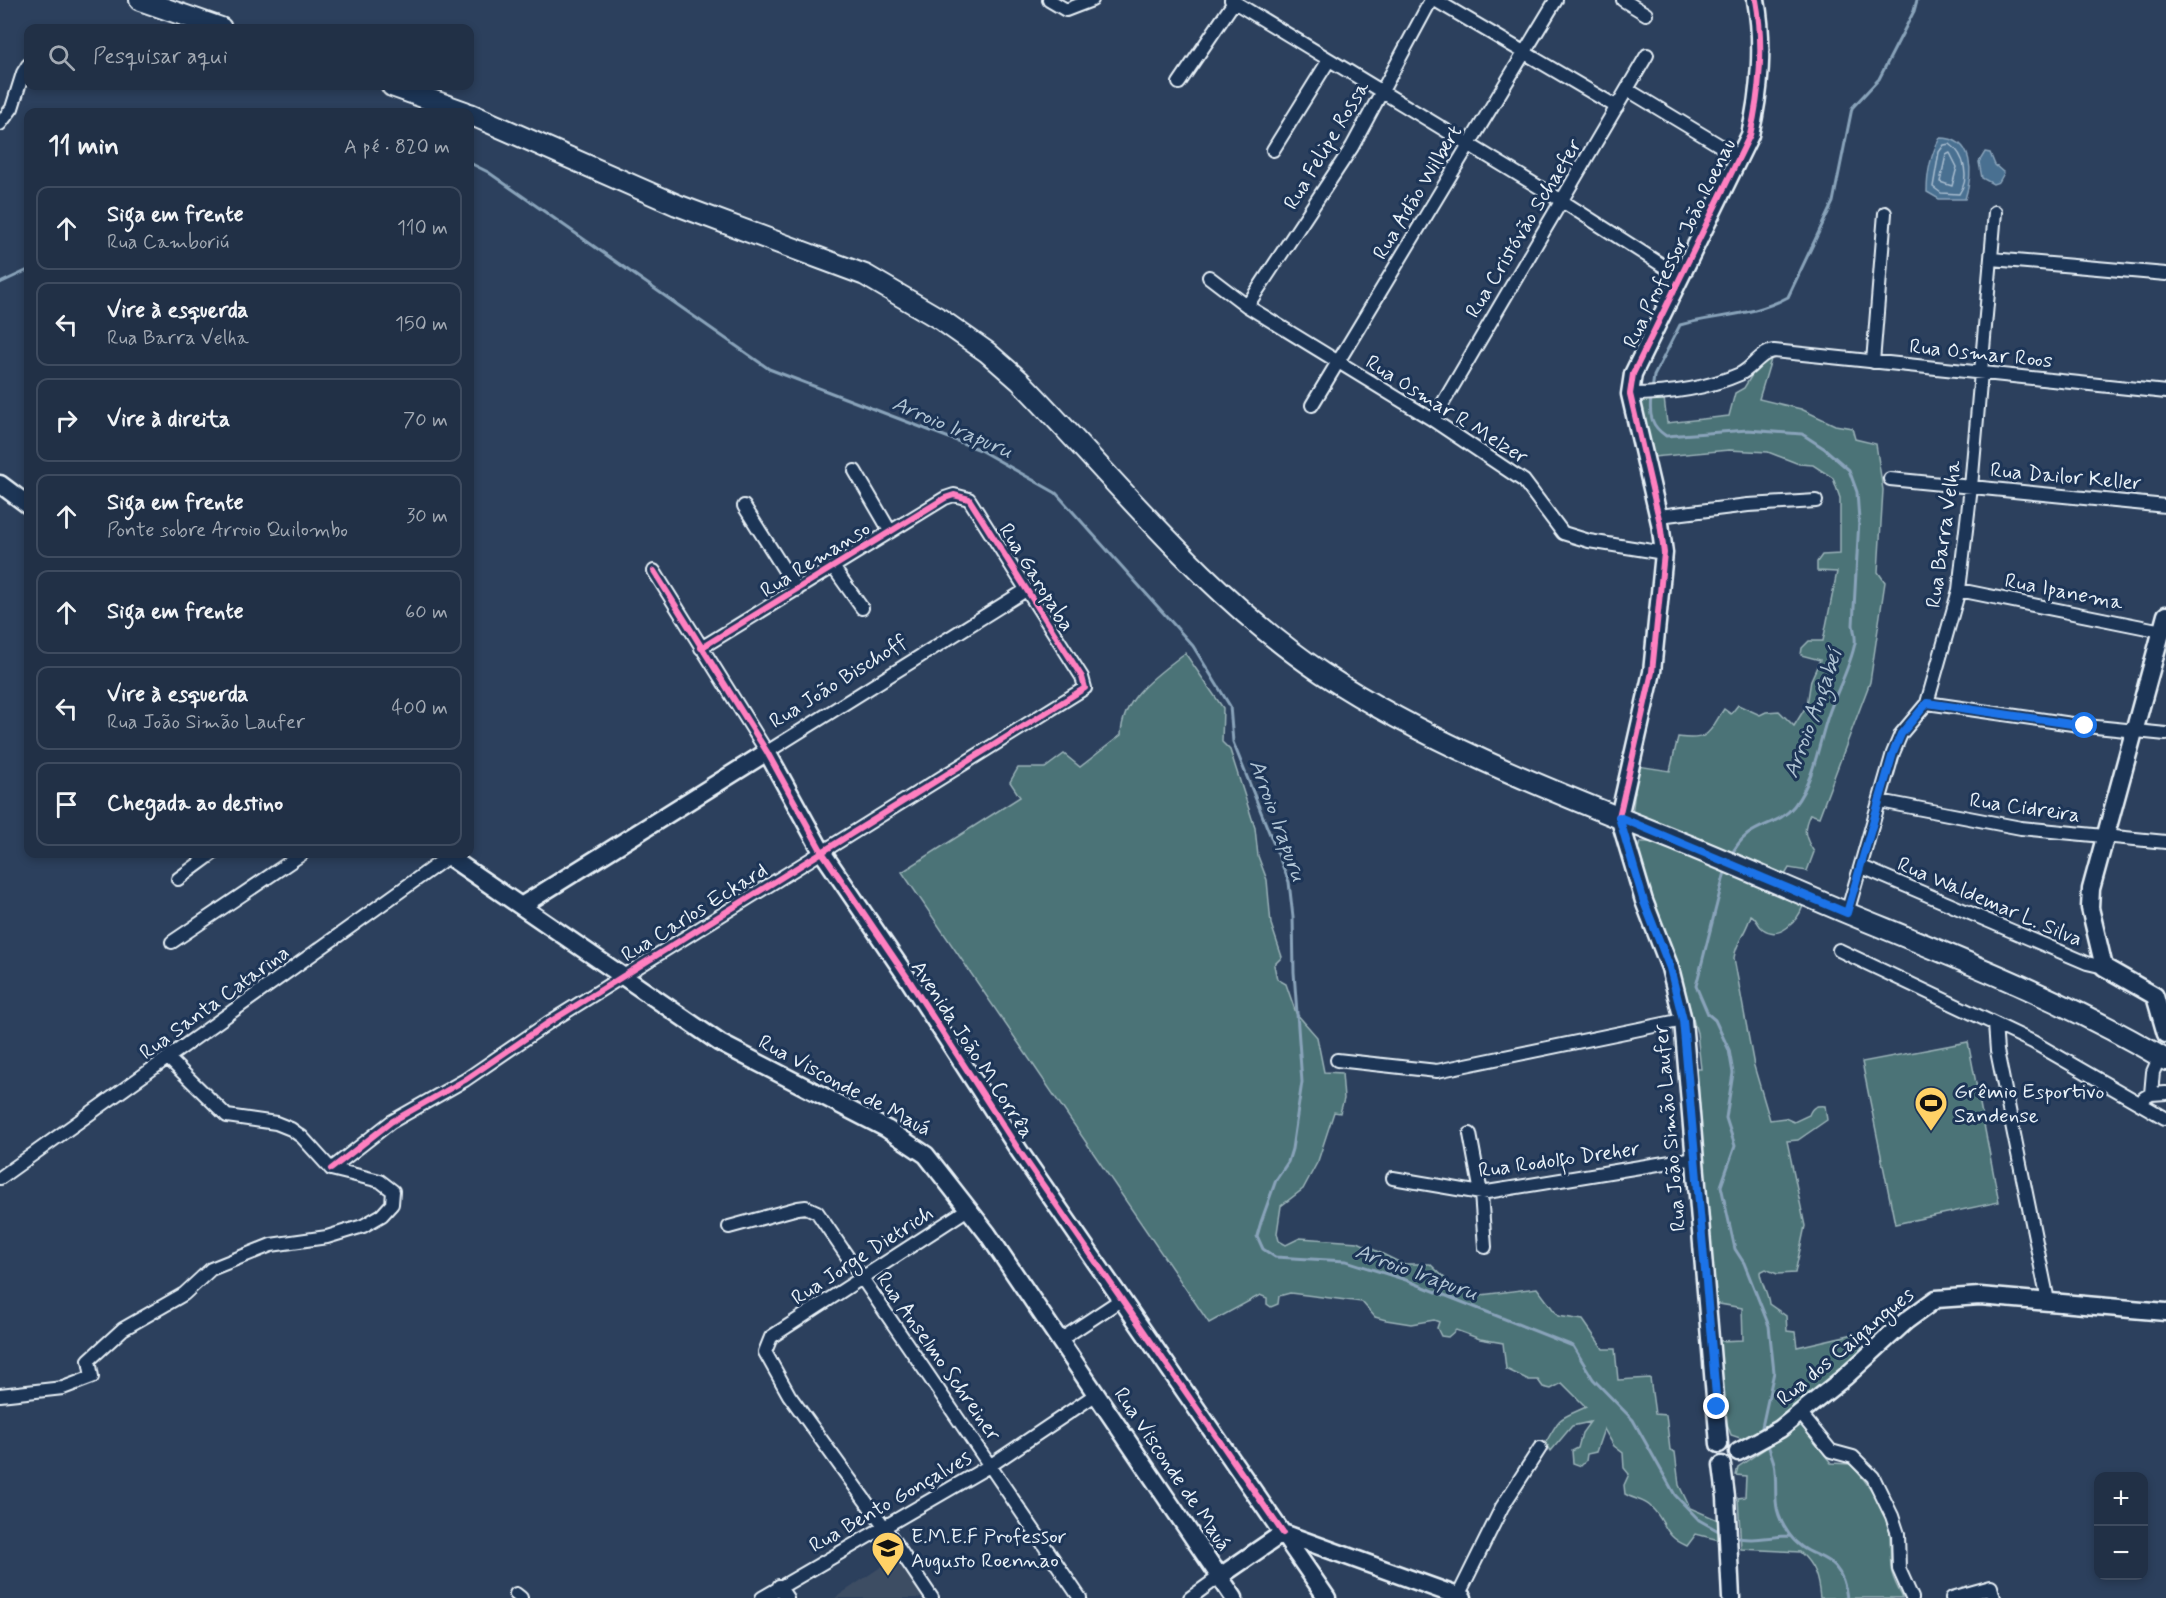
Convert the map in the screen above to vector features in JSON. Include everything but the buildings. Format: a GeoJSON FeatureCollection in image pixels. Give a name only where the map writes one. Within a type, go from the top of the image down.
{"type":"FeatureCollection","features":[{"type":"Feature","properties":{"kind":"main road"},"geometry":{"type":"LineString","coordinates":[[141,0],[210,24]]}},
{"type":"Feature","properties":{"kind":"main road"},"geometry":{"type":"LineString","coordinates":[[403,90],[454,108]]}},
{"type":"Feature","properties":{"kind":"main road"},"geometry":{"type":"LineString","coordinates":[[474,116],[678,205],[865,275],[940,319],[987,352],[1020,381],[1217,588],[1274,637],[1321,672],[1390,714],[1450,745],[2165,1048]]}},
{"type":"Feature","properties":{"kind":"street"},"geometry":{"type":"LineString","coordinates":[[1049,0],[1066,10],[1092,0]]}},
{"type":"Feature","properties":{"kind":"street"},"geometry":{"type":"LineString","coordinates":[[1433,0],[1617,107]]}},
{"type":"Feature","properties":{"kind":"street","name":"Rua Felipe Rossa"},"geometry":{"type":"LineString","coordinates":[[1246,306],[1352,147],[1433,0]]}},
{"type":"Feature","properties":{"kind":"street","name":"Rua Adão Wilbert"},"geometry":{"type":"LineString","coordinates":[[1312,405],[1556,0]]}},
{"type":"Feature","properties":{"kind":"street"},"geometry":{"type":"LineString","coordinates":[[1623,0],[1646,14]]}},
{"type":"Feature","properties":{"kind":"street","name":"Rua Professor João Roenau"},"geometry":{"type":"LineString","coordinates":[[1619,817],[1652,672],[1664,553],[1633,374],[1750,135],[1758,103],[1759,58],[1756,0]]}},
{"type":"Feature","properties":{"kind":"street"},"geometry":{"type":"LineString","coordinates":[[1179,83],[1232,1],[1562,201],[1679,276]]}},
{"type":"Feature","properties":{"kind":"street","name":"Rua Cristóvão Schaefer"},"geometry":{"type":"LineString","coordinates":[[1433,420],[1647,55]]}},
{"type":"Feature","properties":{"kind":"street"},"geometry":{"type":"LineString","coordinates":[[1273,150],[1329,60]]}},
{"type":"Feature","properties":{"kind":"street"},"geometry":{"type":"LineString","coordinates":[[0,124],[12,108],[24,71]]}},
{"type":"Feature","properties":{"kind":"street"},"geometry":{"type":"LineString","coordinates":[[1628,90],[1739,157]]}},
{"type":"Feature","properties":{"kind":"street","name":"Rua Barra Velha"},"geometry":{"type":"LineString","coordinates":[[1847,913],[1893,753],[1901,734],[1927,703],[1959,590],[1982,372],[1995,212]]}},
{"type":"Feature","properties":{"kind":"street"},"geometry":{"type":"LineString","coordinates":[[1873,362],[1885,213]]}},
{"type":"Feature","properties":{"kind":"street"},"geometry":{"type":"LineString","coordinates":[[1992,259],[2166,274]]}},
{"type":"Feature","properties":{"kind":"street","name":"Rua Osmar R Melzer"},"geometry":{"type":"LineString","coordinates":[[1209,277],[1246,306],[1433,420],[1524,480],[1563,533],[1589,541],[1664,553]]}},
{"type":"Feature","properties":{"kind":"street","name":"Rua Osmar Roos"},"geometry":{"type":"LineString","coordinates":[[1638,394],[1659,394],[1722,381],[1743,373],[1767,352],[2166,392]]}},
{"type":"Feature","properties":{"kind":"street"},"geometry":{"type":"LineString","coordinates":[[855,471],[890,531]]}},
{"type":"Feature","properties":{"kind":"street","name":"Rua Dailor Keller"},"geometry":{"type":"LineString","coordinates":[[1890,479],[2166,506]]}},
{"type":"Feature","properties":{"kind":"street"},"geometry":{"type":"LineString","coordinates":[[0,484],[24,502]]}},
{"type":"Feature","properties":{"kind":"street","name":"Rua Garopaba"},"geometry":{"type":"LineString","coordinates":[[945,498],[954,495],[969,499],[1086,683],[1082,693]]}},
{"type":"Feature","properties":{"kind":"street","name":"Rua Remanso"},"geometry":{"type":"LineString","coordinates":[[701,648],[945,498]]}},
{"type":"Feature","properties":{"kind":"street"},"geometry":{"type":"LineString","coordinates":[[1659,516],[1748,505],[1816,501]]}},
{"type":"Feature","properties":{"kind":"street"},"geometry":{"type":"LineString","coordinates":[[744,506],[797,590]]}},
{"type":"Feature","properties":{"kind":"street"},"geometry":{"type":"LineString","coordinates":[[833,567],[862,608]]}},
{"type":"Feature","properties":{"kind":"street","name":"Avenida João M Corrêa"},"geometry":{"type":"LineString","coordinates":[[654,572],[767,752],[822,852],[907,977],[1020,1152],[1327,1598]]}},
{"type":"Feature","properties":{"kind":"street","name":"Rua João Bischoff"},"geometry":{"type":"LineString","coordinates":[[521,906],[1026,590]]}},
{"type":"Feature","properties":{"kind":"street","name":"Rua Ipanema"},"geometry":{"type":"LineString","coordinates":[[1959,590],[2164,623]]}},
{"type":"Feature","properties":{"kind":"street"},"geometry":{"type":"LineString","coordinates":[[2151,1095],[2153,1072],[2165,1048],[2155,996],[2104,967],[2090,908],[2091,889],[2104,837],[2164,623]]}},
{"type":"Feature","properties":{"kind":"street","name":"Rua Carlos Eckard"},"geometry":{"type":"LineString","coordinates":[[331,1169],[391,1122],[465,1080],[548,1023],[1082,693]]}},
{"type":"Feature","properties":{"kind":"street"},"geometry":{"type":"LineString","coordinates":[[1927,703],[2166,734]]}},
{"type":"Feature","properties":{"kind":"street","name":"Rua Cidreira"},"geometry":{"type":"LineString","coordinates":[[1880,801],[1975,821],[2104,837],[2166,842]]}},
{"type":"Feature","properties":{"kind":"street","name":"Rua João Simão Laufer"},"geometry":{"type":"LineString","coordinates":[[1619,817],[1644,902],[1670,968],[1683,1020],[1719,1444],[1729,1442],[1736,1457]]}},
{"type":"Feature","properties":{"kind":"street"},"geometry":{"type":"LineString","coordinates":[[178,879],[207,858]]}},
{"type":"Feature","properties":{"kind":"street"},"geometry":{"type":"LineString","coordinates":[[172,942],[296,858]]}},
{"type":"Feature","properties":{"kind":"street","name":"Rua Santa Catarina"},"geometry":{"type":"LineString","coordinates":[[0,1178],[169,1059],[443,858]]}},
{"type":"Feature","properties":{"kind":"street","name":"Rua Visconde de Mauá"},"geometry":{"type":"LineString","coordinates":[[451,858],[720,1043],[908,1141],[938,1167],[1060,1340],[1234,1598]]}},
{"type":"Feature","properties":{"kind":"street","name":"Rua Waldemar L. Silva"},"geometry":{"type":"LineString","coordinates":[[1862,867],[2086,963],[2104,967]]}},
{"type":"Feature","properties":{"kind":"street"},"geometry":{"type":"LineString","coordinates":[[1839,950],[2033,1042],[2165,1118]]}},
{"type":"Feature","properties":{"kind":"street"},"geometry":{"type":"LineString","coordinates":[[1336,1060],[1437,1071],[1683,1020]]}},
{"type":"Feature","properties":{"kind":"street"},"geometry":{"type":"LineString","coordinates":[[1995,1024],[1997,1052],[2048,1301]]}},
{"type":"Feature","properties":{"kind":"street"},"geometry":{"type":"LineString","coordinates":[[0,1395],[63,1388],[92,1377],[89,1360],[123,1329],[184,1294],[211,1269],[271,1245],[327,1237],[363,1226],[382,1215],[392,1204],[393,1191],[380,1181],[331,1169],[302,1137],[291,1129],[276,1123],[227,1116],[169,1059]]}},
{"type":"Feature","properties":{"kind":"street"},"geometry":{"type":"LineString","coordinates":[[2138,1102],[2151,1095],[2166,1094]]}},
{"type":"Feature","properties":{"kind":"street"},"geometry":{"type":"LineString","coordinates":[[1470,1134],[1481,1193],[1485,1247]]}},
{"type":"Feature","properties":{"kind":"street","name":"Rua Rodolfo Dreher"},"geometry":{"type":"LineString","coordinates":[[1393,1178],[1481,1193],[1695,1158]]}},
{"type":"Feature","properties":{"kind":"street","name":"Rua Anselmo Schreiner"},"geometry":{"type":"LineString","coordinates":[[729,1227],[798,1208],[812,1209],[825,1221],[862,1279],[1080,1598]]}},
{"type":"Feature","properties":{"kind":"street","name":"Rua Jorge Dietrich"},"geometry":{"type":"LineString","coordinates":[[885,1528],[774,1371],[765,1352],[767,1343],[777,1334],[968,1209]]}},
{"type":"Feature","properties":{"kind":"street","name":"Rua dos Caigangues"},"geometry":{"type":"LineString","coordinates":[[1736,1457],[1780,1429],[1845,1377],[1906,1321],[1936,1299],[1980,1296],[2166,1312]]}},
{"type":"Feature","properties":{"kind":"street"},"geometry":{"type":"LineString","coordinates":[[1060,1340],[1122,1299]]}},
{"type":"Feature","properties":{"kind":"street","name":"Rua Bento Gonçalves"},"geometry":{"type":"LineString","coordinates":[[762,1598],[779,1586],[885,1528],[991,1465],[1095,1395]]}},
{"type":"Feature","properties":{"kind":"street"},"geometry":{"type":"LineString","coordinates":[[1800,1413],[1831,1451],[1853,1457],[1873,1477],[1898,1534],[1899,1569],[1912,1598]]}},
{"type":"Feature","properties":{"kind":"street"},"geometry":{"type":"LineString","coordinates":[[1190,1598],[1283,1533],[1460,1597],[1503,1507],[1540,1448]]}},
{"type":"Feature","properties":{"kind":"street"},"geometry":{"type":"LineString","coordinates":[[1731,1598],[1726,1497],[1736,1457]]}},
{"type":"Feature","properties":{"kind":"street"},"geometry":{"type":"LineString","coordinates":[[885,1528],[932,1598]]}},
{"type":"Feature","properties":{"kind":"street"},"geometry":{"type":"LineString","coordinates":[[779,1586],[787,1598]]}},
{"type":"Feature","properties":{"kind":"street"},"geometry":{"type":"LineString","coordinates":[[1952,1598],[1991,1587],[1994,1598]]}},
{"type":"Feature","properties":{"kind":"shaded area","name":"E.M.E.F Professor Augusto Roennao"},"geometry":{"type":"Polygon","coordinates":[[[897,1556],[926,1598],[835,1598],[897,1556]]]}},
{"type":"Feature","properties":{"kind":"green space"},"geometry":{"type":"Polygon","coordinates":[[[1772,356],[1759,399],[1801,409],[1835,425],[1852,428],[1855,439],[1876,444],[1883,490],[1878,572],[1885,582],[1870,682],[1819,817],[1810,814],[1806,825],[1808,842],[1814,852],[1807,871],[1789,868],[1782,880],[1632,815],[1638,766],[1670,771],[1678,737],[1696,738],[1707,734],[1724,709],[1731,714],[1738,705],[1760,715],[1779,711],[1794,726],[1807,705],[1811,680],[1820,660],[1801,655],[1802,648],[1809,641],[1823,641],[1837,572],[1817,571],[1817,562],[1822,555],[1840,554],[1840,498],[1833,478],[1813,465],[1799,464],[1768,452],[1729,450],[1653,457],[1636,397],[1664,398],[1667,423],[1729,416],[1735,393],[1744,388],[1758,365],[1772,356]]]}},
{"type":"Feature","properties":{"kind":"green space"},"geometry":{"type":"Polygon","coordinates":[[[1185,653],[1223,708],[1222,742],[1230,750],[1255,828],[1258,856],[1267,880],[1271,924],[1282,957],[1274,965],[1277,979],[1286,984],[1296,1013],[1317,1037],[1324,1072],[1342,1073],[1344,1099],[1340,1113],[1334,1112],[1318,1161],[1303,1189],[1281,1206],[1277,1233],[1279,1241],[1286,1245],[1300,1238],[1358,1242],[1403,1264],[1430,1264],[1453,1286],[1481,1295],[1537,1288],[1558,1316],[1583,1320],[1603,1349],[1615,1349],[1618,1380],[1650,1378],[1655,1414],[1666,1415],[1670,1450],[1675,1452],[1679,1485],[1690,1508],[1718,1520],[1719,1540],[1696,1534],[1687,1546],[1669,1533],[1648,1505],[1625,1494],[1624,1485],[1629,1474],[1624,1468],[1623,1453],[1614,1446],[1604,1429],[1596,1452],[1587,1454],[1586,1461],[1581,1466],[1573,1463],[1572,1451],[1578,1448],[1582,1433],[1590,1422],[1572,1426],[1551,1451],[1546,1442],[1558,1422],[1565,1416],[1586,1407],[1562,1383],[1551,1389],[1543,1387],[1538,1380],[1529,1380],[1506,1369],[1503,1343],[1480,1339],[1456,1330],[1448,1337],[1441,1336],[1437,1328],[1439,1322],[1434,1320],[1411,1324],[1375,1317],[1362,1302],[1290,1293],[1279,1296],[1278,1304],[1271,1307],[1267,1304],[1267,1298],[1260,1295],[1209,1323],[902,872],[1020,797],[1010,782],[1018,768],[1045,768],[1064,754],[1080,767],[1121,735],[1127,709],[1134,698],[1185,653]]]}},
{"type":"Feature","properties":{"kind":"green space"},"geometry":{"type":"Polygon","coordinates":[[[1640,842],[1656,842],[1803,906],[1793,923],[1782,931],[1769,932],[1763,929],[1751,915],[1734,958],[1754,1066],[1770,1120],[1785,1118],[1794,1122],[1809,1115],[1815,1107],[1825,1106],[1827,1120],[1798,1140],[1787,1141],[1805,1226],[1795,1273],[1777,1274],[1766,1269],[1760,1272],[1760,1275],[1769,1304],[1786,1316],[1787,1331],[1795,1332],[1797,1347],[1858,1333],[1863,1352],[1785,1416],[1746,1440],[1731,1435],[1726,1421],[1719,1341],[1743,1340],[1742,1308],[1714,1303],[1693,1069],[1701,1069],[1697,1033],[1678,968],[1661,930],[1637,853],[1640,842]]]}},
{"type":"Feature","properties":{"kind":"green space","name":"Grêmio Esportivo Sandense"},"geometry":{"type":"Polygon","coordinates":[[[1968,1042],[1999,1202],[1895,1224],[1862,1062],[1968,1042]]]}},
{"type":"Feature","properties":{"kind":"green space"},"geometry":{"type":"Polygon","coordinates":[[[1801,1424],[1831,1463],[1850,1464],[1876,1497],[1888,1526],[1892,1573],[1903,1598],[1820,1598],[1815,1573],[1800,1552],[1741,1549],[1738,1498],[1745,1497],[1746,1476],[1736,1475],[1738,1467],[1801,1424]]]}},
{"type":"Feature","properties":{"kind":"water"},"geometry":{"type":"Polygon","coordinates":[[[1940,138],[1960,144],[1969,159],[1968,189],[1965,199],[1939,199],[1927,192],[1930,164],[1940,138]]]}},
{"type":"Feature","properties":{"kind":"water"},"geometry":{"type":"Polygon","coordinates":[[[1985,152],[1990,153],[1995,165],[2004,173],[1999,182],[1993,184],[1982,178],[1979,162],[1985,152]]]}},
{"type":"Feature","properties":{"kind":"waterway","name":"Arroio Angabeí"},"geometry":{"type":"LineString","coordinates":[[1652,391],[1654,376],[1680,325],[1748,312],[1788,297],[1833,202],[1852,108],[1879,79],[1914,11],[1917,0]]}},
{"type":"Feature","properties":{"kind":"waterway","name":"Arroio Irapuru"},"geometry":{"type":"LineString","coordinates":[[474,165],[488,172],[769,369],[978,449],[1056,493],[1193,646],[1230,706],[1233,742],[1289,882],[1302,1082],[1292,1149],[1288,1162],[1276,1180],[1257,1236],[1263,1249],[1275,1257],[1346,1261],[1406,1280],[1573,1346],[1593,1379],[1633,1420],[1675,1495],[1699,1520],[1722,1533]]}},
{"type":"Feature","properties":{"kind":"waterway","name":"Arroio Irapuru"},"geometry":{"type":"LineString","coordinates":[[0,283],[24,272]]}},
{"type":"Feature","properties":{"kind":"waterway","name":"Arroio Angabeí"},"geometry":{"type":"LineString","coordinates":[[1651,398],[1652,420],[1666,436],[1748,430],[1802,434],[1825,449],[1849,470],[1857,492],[1859,520],[1853,625],[1855,643],[1850,662],[1828,716],[1811,774],[1801,796],[1787,814],[1745,836],[1731,856]]}},
{"type":"Feature","properties":{"kind":"waterway","name":"Arroio Angabeí"},"geometry":{"type":"LineString","coordinates":[[1726,868],[1696,986],[1708,1014],[1715,1020],[1729,1050],[1733,1073],[1726,1118],[1735,1146],[1721,1186],[1735,1249],[1744,1263],[1769,1326],[1774,1372],[1762,1427],[1764,1432]]}},
{"type":"Feature","properties":{"kind":"waterway","name":"Arroio Angabeí"},"geometry":{"type":"LineString","coordinates":[[1767,1441],[1774,1463],[1777,1507],[1783,1524],[1797,1543],[1831,1563],[1838,1571],[1844,1582],[1847,1598]]}},
{"type":"Feature","properties":{"kind":"waterway","name":"Arroio Irapuru"},"geometry":{"type":"LineString","coordinates":[[1734,1537],[1755,1539],[1790,1536]]}},
{"type":"Feature","properties":{"kind":"cycle path"},"geometry":{"type":"LineString","coordinates":[[1619,817],[1652,672],[1664,553],[1660,523],[1630,394],[1633,374],[1750,135],[1760,68],[1760,33],[1756,0]]}},
{"type":"Feature","properties":{"kind":"cycle path"},"geometry":{"type":"LineString","coordinates":[[331,1169],[391,1122],[465,1080],[548,1023],[1085,688],[1082,677],[969,499],[954,495],[945,498],[701,648]]}},
{"type":"Feature","properties":{"kind":"cycle path"},"geometry":{"type":"LineString","coordinates":[[654,571],[767,752],[822,852],[907,977],[1020,1152],[1283,1533]]}},
{"type":"Feature","properties":{"kind":"place","name":"Grêmio Esportivo Sandense"},"geometry":{"type":"Point","coordinates":[1931,1132]}},
{"type":"Feature","properties":{"kind":"place","name":"E.M.E.F Professor Augusto Roennao"},"geometry":{"type":"Point","coordinates":[888,1577]}},
{"type":"Feature","properties":{"kind":"route"},"geometry":{"type":"LineString","coordinates":[[1717,1407],[1683,1020],[1670,968],[1644,902],[1619,817],[1847,913],[1893,753],[1901,734],[1927,703],[2085,726]]}}]}
